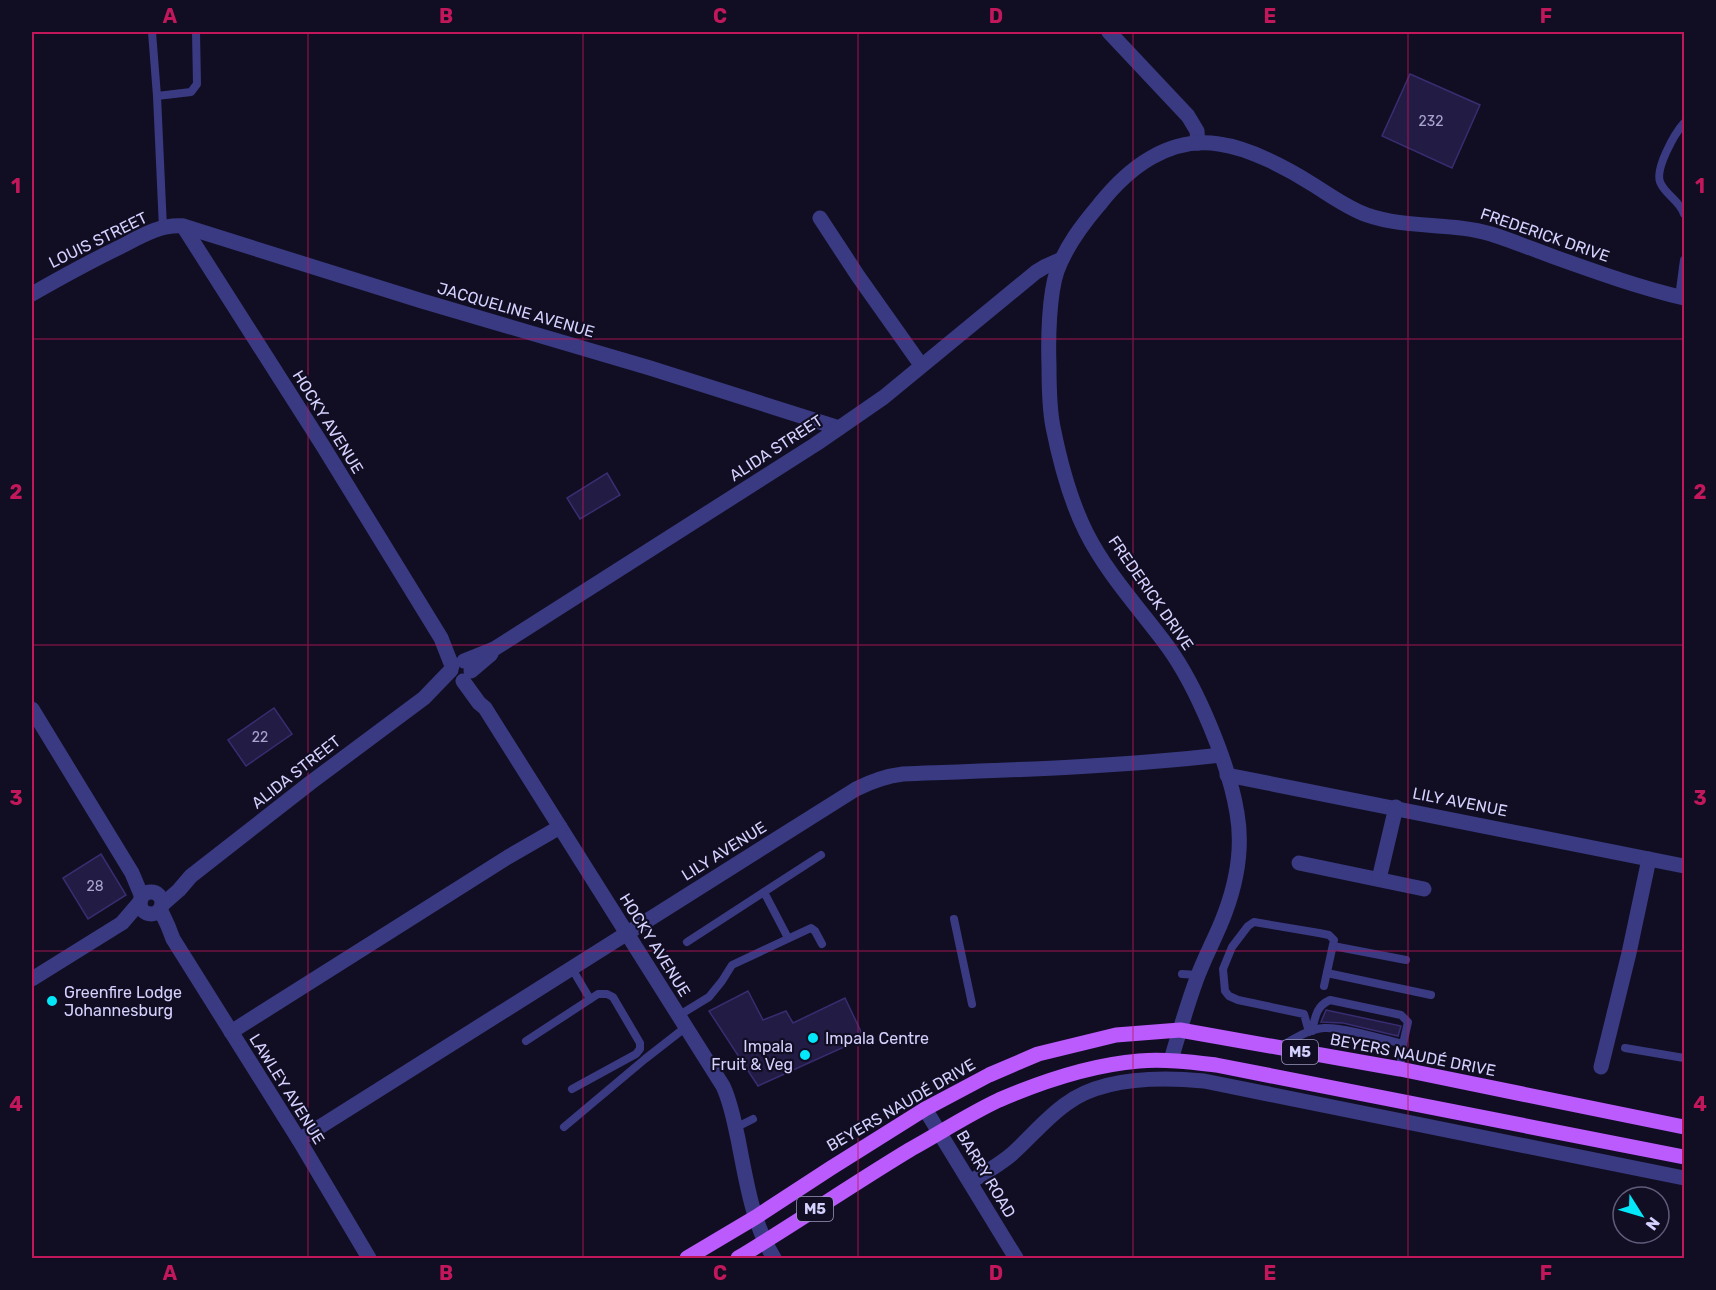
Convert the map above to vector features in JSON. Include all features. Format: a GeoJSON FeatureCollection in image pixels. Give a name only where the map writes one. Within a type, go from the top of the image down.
{"type":"FeatureCollection","features":[{"type":"Feature","properties":{"kind":"main road","name":"BEYERS NAUDÉ DRIVE"},"geometry":{"type":"LineString","coordinates":[[687,1258],[756,1218],[925,1109],[989,1075],[1038,1054],[1116,1035],[1180,1030],[1400,1069],[1684,1127]]}},
{"type":"Feature","properties":{"kind":"main road","name":"M5"},"geometry":{"type":"LineString","coordinates":[[738,1258],[940,1132],[998,1101],[1060,1077],[1138,1061],[1171,1060],[1216,1065],[1684,1157]]}},
{"type":"Feature","properties":{"kind":"street"},"geometry":{"type":"LineString","coordinates":[[1108,32],[1188,116],[1197,132],[1198,143]]}},
{"type":"Feature","properties":{"kind":"street","name":"FREDERICK DRIVE"},"geometry":{"type":"LineString","coordinates":[[1171,1060],[1198,975],[1226,912],[1238,869],[1237,808],[1221,755],[1183,672],[1170,650],[1105,564],[1087,534],[1073,500],[1053,427],[1048,344],[1056,274],[1075,236],[1114,186],[1134,168],[1168,149],[1198,143],[1221,144],[1287,169],[1370,216],[1398,222],[1467,228],[1492,234],[1585,268],[1682,298]]}},
{"type":"Feature","properties":{"kind":"street"},"geometry":{"type":"LineString","coordinates":[[820,218],[921,366]]}},
{"type":"Feature","properties":{"kind":"street","name":"LOUIS STREET"},"geometry":{"type":"LineString","coordinates":[[32,294],[105,254],[163,228],[174,225],[183,226]]}},
{"type":"Feature","properties":{"kind":"street","name":"JACQUELINE AVENUE"},"geometry":{"type":"LineString","coordinates":[[183,226],[839,428]]}},
{"type":"Feature","properties":{"kind":"street","name":"HOCKY AVENUE"},"geometry":{"type":"LineString","coordinates":[[183,226],[323,446],[479,703],[485,708],[728,1096],[756,1218],[764,1242],[774,1258]]}},
{"type":"Feature","properties":{"kind":"street","name":"ALIDA STREET"},"geometry":{"type":"LineString","coordinates":[[32,980],[122,923],[126,923],[424,698],[430,697],[461,671],[489,656],[494,649],[752,486],[884,397],[1036,272],[1062,259]]}},
{"type":"Feature","properties":{"kind":"street","name":"LAWLEY AVENUE"},"geometry":{"type":"LineString","coordinates":[[32,709],[151,903],[162,929],[172,939],[299,1140],[369,1258]]}},
{"type":"Feature","properties":{"kind":"street","name":"LILY AVENUE"},"geometry":{"type":"LineString","coordinates":[[299,1140],[856,789],[882,778],[903,774],[1029,770],[1162,762],[1221,755]]}},
{"type":"Feature","properties":{"kind":"street","name":"LILY AVENUE"},"geometry":{"type":"LineString","coordinates":[[1227,775],[1684,866]]}},
{"type":"Feature","properties":{"kind":"street"},"geometry":{"type":"LineString","coordinates":[[1379,879],[1396,807]]}},
{"type":"Feature","properties":{"kind":"street"},"geometry":{"type":"LineString","coordinates":[[231,1032],[508,857],[560,827]]}},
{"type":"Feature","properties":{"kind":"street"},"geometry":{"type":"LineString","coordinates":[[1601,1067],[1629,953],[1648,858]]}},
{"type":"Feature","properties":{"kind":"street"},"geometry":{"type":"LineString","coordinates":[[1299,863],[1424,889]]}},
{"type":"Feature","properties":{"kind":"street"},"geometry":{"type":"LineString","coordinates":[[970,1182],[1011,1155],[1066,1103],[1087,1092],[1129,1081],[1177,1079],[1204,1081],[1684,1178]]}},
{"type":"Feature","properties":{"kind":"street","name":"BARRY ROAD"},"geometry":{"type":"LineString","coordinates":[[925,1109],[1016,1258]]}},
{"type":"Feature","properties":{"kind":"lane"},"geometry":{"type":"LineString","coordinates":[[152,32],[163,228]]}},
{"type":"Feature","properties":{"kind":"lane"},"geometry":{"type":"LineString","coordinates":[[157,96],[191,92],[195,88],[197,84],[196,32]]}},
{"type":"Feature","properties":{"kind":"lane"},"geometry":{"type":"LineString","coordinates":[[1684,123],[1668,148],[1659,175],[1659,183],[1681,205],[1684,214]]}},
{"type":"Feature","properties":{"kind":"lane"},"geometry":{"type":"LineString","coordinates":[[1682,298],[1684,260]]}},
{"type":"Feature","properties":{"kind":"lane"},"geometry":{"type":"LineString","coordinates":[[687,942],[821,855]]}},
{"type":"Feature","properties":{"kind":"lane"},"geometry":{"type":"LineString","coordinates":[[764,892],[788,938]]}},
{"type":"Feature","properties":{"kind":"lane"},"geometry":{"type":"LineString","coordinates":[[954,919],[972,1004]]}},
{"type":"Feature","properties":{"kind":"lane"},"geometry":{"type":"LineString","coordinates":[[1310,1031],[1304,1014],[1228,996],[1223,969],[1232,947],[1248,926],[1254,922],[1329,935],[1334,940],[1324,986]]}},
{"type":"Feature","properties":{"kind":"lane"},"geometry":{"type":"LineString","coordinates":[[564,1127],[645,1059],[709,997],[723,981],[732,965],[811,928],[822,944]]}},
{"type":"Feature","properties":{"kind":"lane"},"geometry":{"type":"LineString","coordinates":[[1333,946],[1406,960]]}},
{"type":"Feature","properties":{"kind":"lane"},"geometry":{"type":"LineString","coordinates":[[571,968],[590,999]]}},
{"type":"Feature","properties":{"kind":"lane"},"geometry":{"type":"LineString","coordinates":[[1327,973],[1431,994]]}},
{"type":"Feature","properties":{"kind":"lane"},"geometry":{"type":"LineString","coordinates":[[1182,974],[1198,975]]}},
{"type":"Feature","properties":{"kind":"lane"},"geometry":{"type":"LineString","coordinates":[[526,1041],[598,994],[607,993],[613,997],[640,1043],[640,1049],[636,1054],[572,1089]]}},
{"type":"Feature","properties":{"kind":"lane"},"geometry":{"type":"LineString","coordinates":[[1310,1031],[1317,1010],[1330,1000],[1401,1015],[1408,1022],[1400,1069]]}},
{"type":"Feature","properties":{"kind":"lane"},"geometry":{"type":"LineString","coordinates":[[1277,1048],[1310,1031],[1323,1028],[1403,1044]]}},
{"type":"Feature","properties":{"kind":"lane"},"geometry":{"type":"LineString","coordinates":[[1625,1048],[1684,1058]]}},
{"type":"Feature","properties":{"kind":"lane"},"geometry":{"type":"LineString","coordinates":[[735,1128],[753,1119]]}},
{"type":"Feature","properties":{"kind":"building"},"geometry":{"type":"Polygon","coordinates":[[[1410,74],[1480,105],[1452,168],[1382,136],[1410,74]]]}},
{"type":"Feature","properties":{"kind":"building"},"geometry":{"type":"Polygon","coordinates":[[[607,473],[620,495],[580,519],[567,498],[607,473]]]}},
{"type":"Feature","properties":{"kind":"building"},"geometry":{"type":"Polygon","coordinates":[[[274,708],[292,734],[246,766],[228,740],[274,708]]]}},
{"type":"Feature","properties":{"kind":"building"},"geometry":{"type":"Polygon","coordinates":[[[101,854],[126,895],[88,919],[63,878],[101,854]]]}},
{"type":"Feature","properties":{"kind":"building","name":"Impala Centre"},"geometry":{"type":"Polygon","coordinates":[[[748,991],[763,1020],[786,1011],[793,1023],[845,998],[864,1038],[758,1086],[709,1011],[748,991]]]}},
{"type":"Feature","properties":{"kind":"building"},"geometry":{"type":"Polygon","coordinates":[[[1326,1010],[1401,1026],[1398,1036],[1343,1023],[1321,1022],[1326,1010]]]}},
{"type":"Feature","properties":{"kind":"place","name":"Greenfire Lodge Johannesburg"},"geometry":{"type":"Point","coordinates":[52,1001]}},
{"type":"Feature","properties":{"kind":"place","name":"Impala Centre"},"geometry":{"type":"Point","coordinates":[813,1038]}},
{"type":"Feature","properties":{"kind":"place","name":"Impala Fruit & Veg"},"geometry":{"type":"Point","coordinates":[805,1055]}}]}
